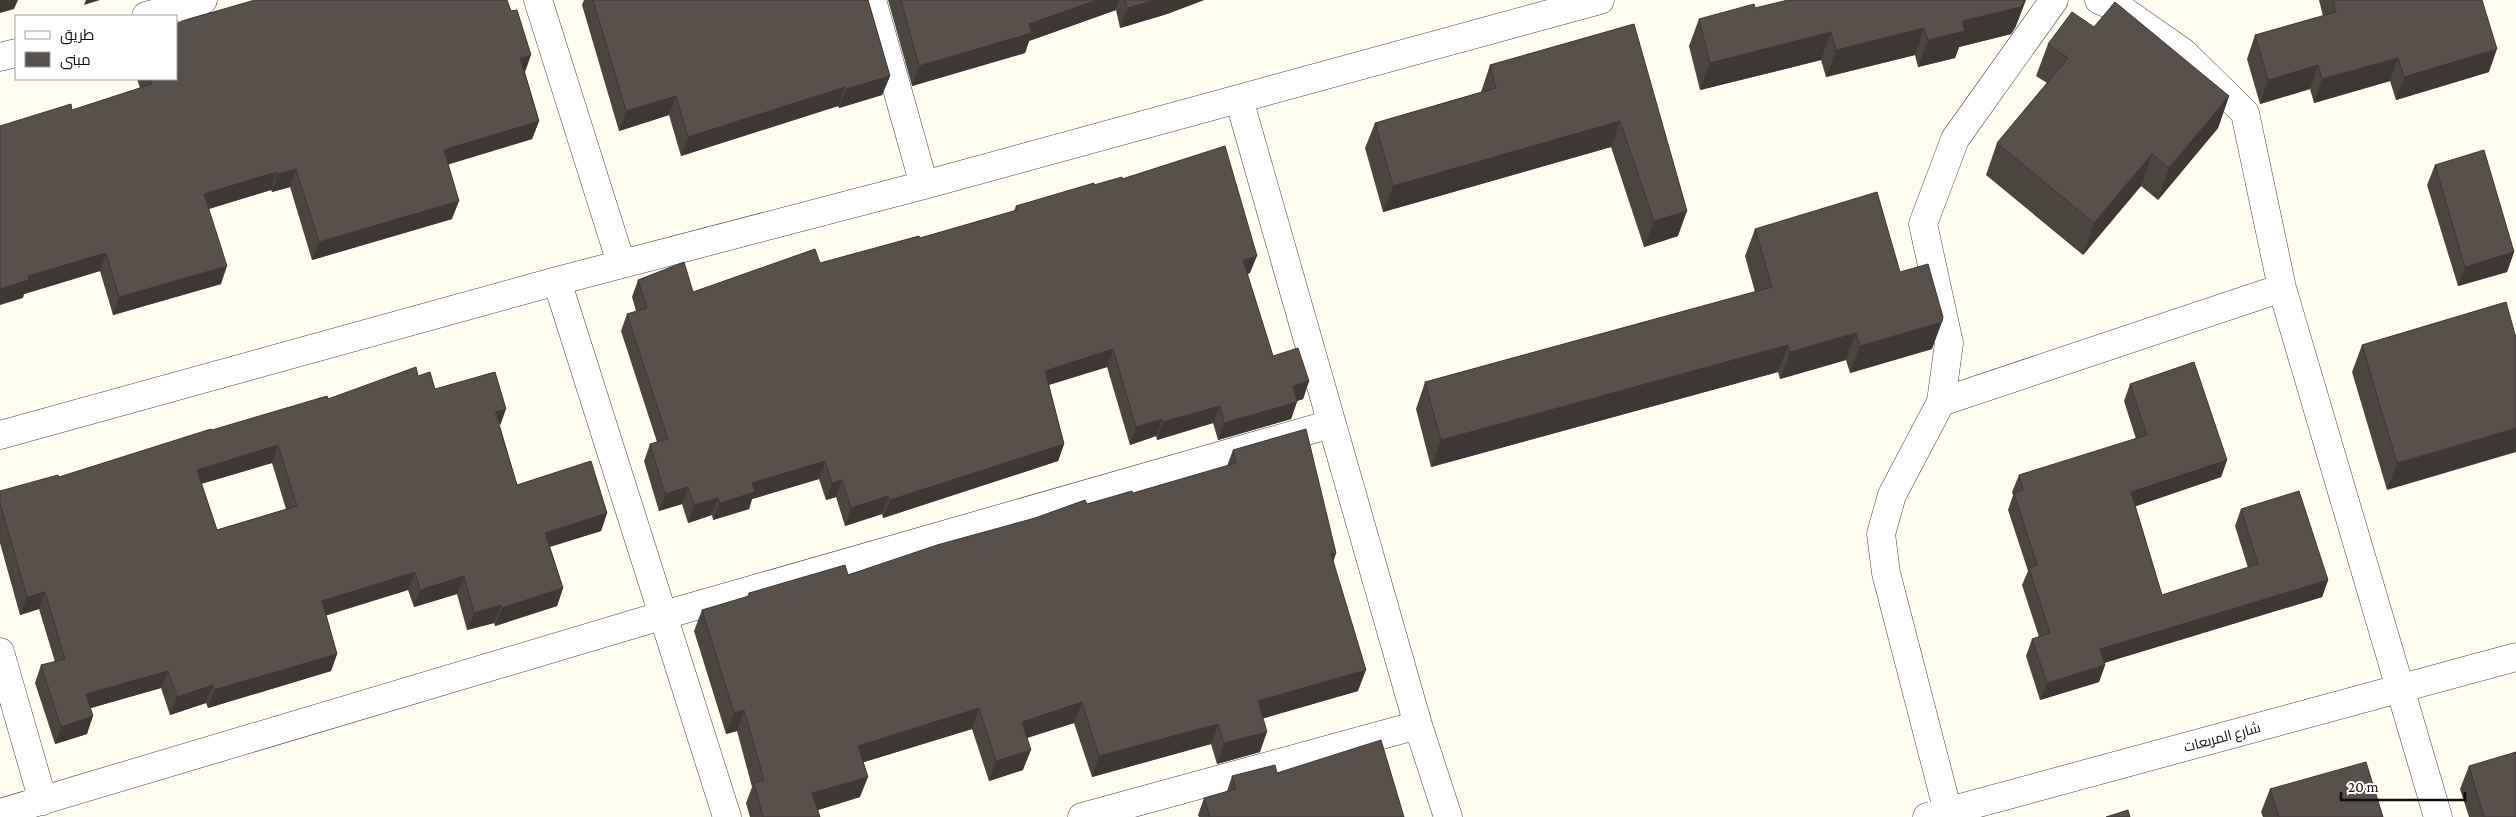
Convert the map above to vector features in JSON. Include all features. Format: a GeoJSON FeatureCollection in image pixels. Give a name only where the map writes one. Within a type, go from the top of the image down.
{"type":"FeatureCollection","features":[{"type":"Feature","properties":{"kind":"street"},"geometry":{"type":"LineString","coordinates":[[150,15],[203,0]]}},
{"type":"Feature","properties":{"kind":"street"},"geometry":{"type":"LineString","coordinates":[[538,0],[621,264]]}},
{"type":"Feature","properties":{"kind":"street"},"geometry":{"type":"LineString","coordinates":[[872,0],[924,185]]}},
{"type":"Feature","properties":{"kind":"street"},"geometry":{"type":"LineString","coordinates":[[0,436],[557,281],[924,185],[1600,0]]}},
{"type":"Feature","properties":{"kind":"street"},"geometry":{"type":"LineString","coordinates":[[1937,814],[1886,573],[1881,534],[1892,495],[1941,402],[1949,343],[1923,224],[1955,139],[2054,0]]}},
{"type":"Feature","properties":{"kind":"street"},"geometry":{"type":"LineString","coordinates":[[2099,0],[2124,11],[2184,53],[2245,113],[2282,288],[2438,817]]}},
{"type":"Feature","properties":{"kind":"street"},"geometry":{"type":"LineString","coordinates":[[0,57],[15,53]]}},
{"type":"Feature","properties":{"kind":"street"},"geometry":{"type":"LineString","coordinates":[[1239,99],[1418,725],[1448,817]]}},
{"type":"Feature","properties":{"kind":"street"},"geometry":{"type":"LineString","coordinates":[[557,281],[727,817]]}},
{"type":"Feature","properties":{"kind":"street"},"geometry":{"type":"LineString","coordinates":[[1941,402],[2282,288]]}},
{"type":"Feature","properties":{"kind":"street"},"geometry":{"type":"LineString","coordinates":[[0,813],[664,615],[1332,424]]}},
{"type":"Feature","properties":{"kind":"street"},"geometry":{"type":"LineString","coordinates":[[0,652],[43,801]]}},
{"type":"Feature","properties":{"kind":"street","name":"شارع المربعات"},"geometry":{"type":"LineString","coordinates":[[1937,814],[2516,657]]}},
{"type":"Feature","properties":{"kind":"street"},"geometry":{"type":"LineString","coordinates":[[1093,815],[1418,725]]}},
{"type":"Feature","properties":{"kind":"building"},"geometry":{"type":"Polygon","coordinates":[[[255,0],[507,0],[511,11],[517,10],[531,55],[520,58],[539,121],[444,150],[459,201],[319,242],[296,169],[278,174],[277,172],[204,194],[227,266],[119,297],[106,253],[28,276],[29,280],[0,289],[0,126],[71,104],[72,110],[152,84],[150,80],[178,80],[178,23],[255,0]]]}},
{"type":"Feature","properties":{"kind":"building"},"geometry":{"type":"Polygon","coordinates":[[[593,0],[868,0],[890,76],[846,89],[845,87],[688,137],[676,96],[626,111],[593,0]]]}},
{"type":"Feature","properties":{"kind":"building"},"geometry":{"type":"Polygon","coordinates":[[[901,0],[1097,0],[1029,24],[1032,33],[919,66],[901,0]]]}},
{"type":"Feature","properties":{"kind":"building"},"geometry":{"type":"Polygon","coordinates":[[[1125,0],[1156,0],[1127,8],[1125,0]]]}},
{"type":"Feature","properties":{"kind":"building"},"geometry":{"type":"Polygon","coordinates":[[[1788,0],[2025,0],[2021,7],[1962,21],[1965,31],[1928,40],[1924,28],[1836,50],[1831,32],[1710,63],[1699,19],[1754,4],[1755,8],[1788,0]]]}},
{"type":"Feature","properties":{"kind":"building"},"geometry":{"type":"Polygon","coordinates":[[[2333,0],[2482,0],[2497,49],[2404,77],[2398,58],[2322,79],[2318,65],[2268,80],[2255,35],[2336,12],[2333,0]]]}},
{"type":"Feature","properties":{"kind":"building"},"geometry":{"type":"Polygon","coordinates":[[[2115,2],[2229,96],[2169,168],[2152,154],[2094,223],[1997,143],[2068,58],[2048,44],[2072,12],[2094,27],[2115,2]]]}},
{"type":"Feature","properties":{"kind":"building"},"geometry":{"type":"Polygon","coordinates":[[[1634,24],[1687,211],[1654,221],[1620,121],[1393,186],[1375,123],[1496,88],[1490,65],[1634,24]]]}},
{"type":"Feature","properties":{"kind":"building"},"geometry":{"type":"Polygon","coordinates":[[[1225,146],[1257,256],[1243,260],[1273,356],[1298,348],[1309,381],[1293,386],[1297,402],[1224,423],[1220,406],[1163,422],[1162,419],[1136,427],[1113,349],[1045,371],[1064,444],[890,500],[888,496],[851,508],[842,480],[832,483],[825,461],[752,483],[755,492],[720,503],[718,498],[694,505],[688,487],[665,494],[650,444],[668,439],[627,314],[647,308],[638,280],[684,262],[693,292],[815,249],[820,263],[919,236],[920,238],[1017,210],[1016,206],[1094,183],[1094,185],[1122,177],[1122,179],[1225,146]]]}},
{"type":"Feature","properties":{"kind":"building"},"geometry":{"type":"Polygon","coordinates":[[[2484,150],[2514,252],[2465,267],[2435,165],[2484,150]]]}},
{"type":"Feature","properties":{"kind":"building"},"geometry":{"type":"Polygon","coordinates":[[[1877,192],[1900,272],[1928,264],[1943,317],[1942,322],[1860,346],[1856,333],[1790,352],[1788,345],[1441,440],[1425,382],[1772,287],[1755,229],[1877,192]]]}},
{"type":"Feature","properties":{"kind":"building"},"geometry":{"type":"Polygon","coordinates":[[[2506,302],[2516,338],[2516,428],[2397,463],[2362,345],[2506,302]]]}},
{"type":"Feature","properties":{"kind":"building"},"geometry":{"type":"Polygon","coordinates":[[[2194,362],[2227,460],[2131,492],[2162,595],[2258,564],[2241,509],[2299,491],[2328,580],[2100,649],[2105,665],[2047,683],[2032,639],[2050,633],[2029,568],[2037,565],[2014,493],[2023,490],[2019,475],[2147,435],[2130,384],[2194,362]]]}},
{"type":"Feature","properties":{"kind":"building"},"geometry":{"type":"Polygon","coordinates":[[[416,367],[418,376],[430,372],[435,389],[495,372],[506,409],[495,412],[517,485],[591,461],[607,513],[545,533],[563,588],[502,608],[501,605],[474,613],[464,576],[420,590],[415,572],[322,601],[337,654],[214,690],[213,685],[177,697],[168,671],[86,694],[93,716],[61,727],[41,665],[65,659],[45,592],[27,597],[0,503],[0,491],[58,475],[59,477],[211,429],[327,396],[328,399],[416,367]],[[278,445],[197,470],[217,530],[297,506],[278,445]]]}},
{"type":"Feature","properties":{"kind":"building"},"geometry":{"type":"Polygon","coordinates":[[[1306,429],[1336,553],[1331,554],[1366,670],[1258,701],[1267,732],[1224,743],[1218,724],[1099,756],[1082,702],[1022,722],[1031,750],[996,761],[979,708],[858,746],[868,777],[812,793],[820,817],[763,817],[754,783],[764,780],[744,710],[734,713],[702,610],[749,596],[749,593],[845,565],[848,575],[937,545],[1035,518],[1085,500],[1087,504],[1132,491],[1133,493],[1236,463],[1233,450],[1306,429]]]}},
{"type":"Feature","properties":{"kind":"building"},"geometry":{"type":"Polygon","coordinates":[[[1381,740],[1404,817],[1210,817],[1204,798],[1236,789],[1232,776],[1275,765],[1277,773],[1381,740]]]}},
{"type":"Feature","properties":{"kind":"building"},"geometry":{"type":"Polygon","coordinates":[[[2516,752],[2516,817],[2484,817],[2469,766],[2516,752]]]}},
{"type":"Feature","properties":{"kind":"building"},"geometry":{"type":"Polygon","coordinates":[[[2366,762],[2383,817],[2279,817],[2270,789],[2366,762]]]}},
{"type":"Feature","properties":{"kind":"building"},"geometry":{"type":"Polygon","coordinates":[[[2128,810],[2130,817],[2106,817],[2128,810]]]}}]}
